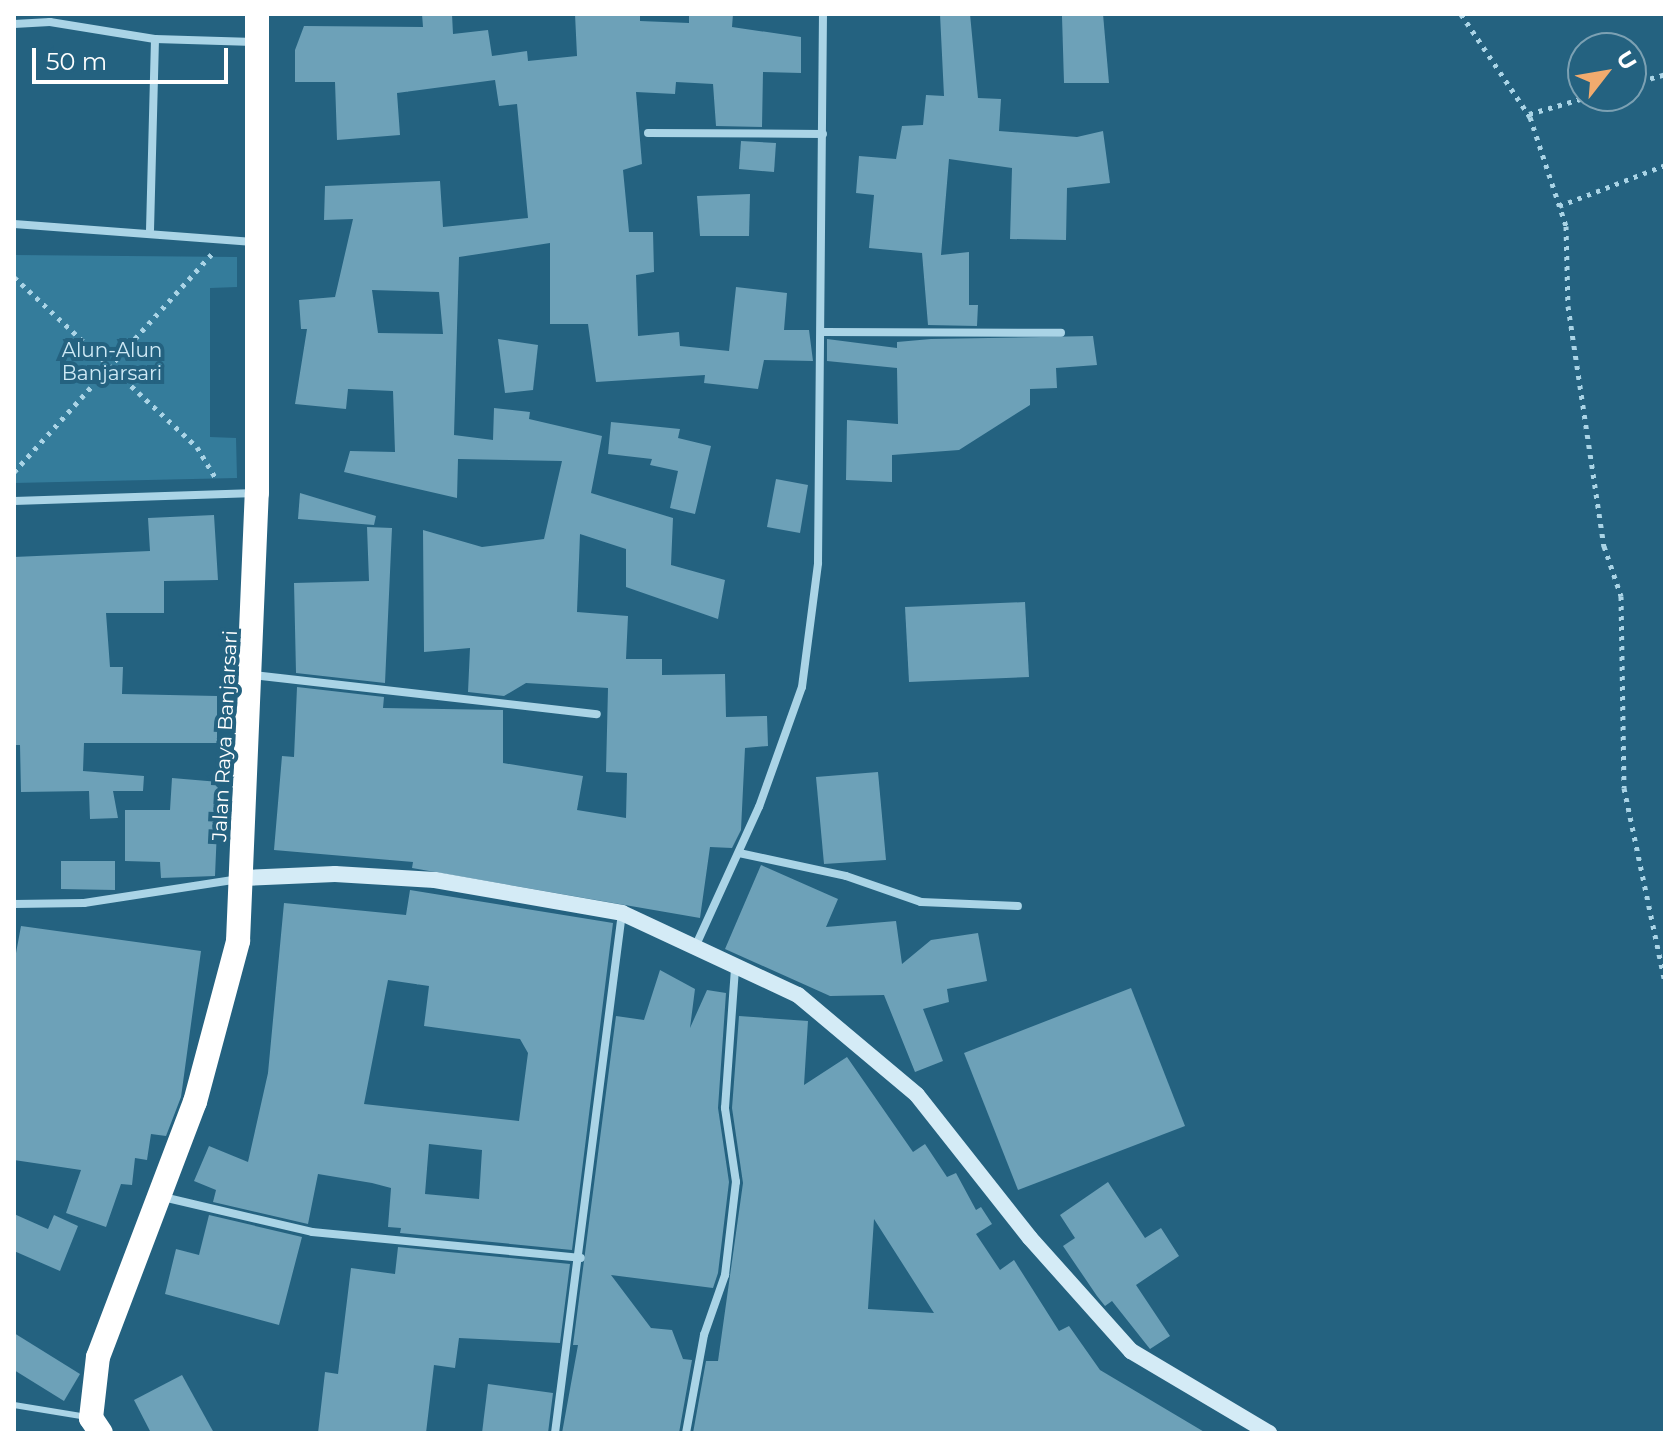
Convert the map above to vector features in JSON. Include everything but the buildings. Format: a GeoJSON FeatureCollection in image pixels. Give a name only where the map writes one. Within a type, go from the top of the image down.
{"type":"FeatureCollection","features":[{"type":"Feature","properties":{"kind":"highway","name":"Jalan Raya Banjarsari"},"geometry":{"type":"LineString","coordinates":[[96,1425],[98,1357],[223,1013],[242,878],[257,493],[257,14]]}},
{"type":"Feature","properties":{"kind":"street"},"geometry":{"type":"LineString","coordinates":[[696,945],[739,853],[802,687],[818,563],[824,332],[823,14]]}},
{"type":"Feature","properties":{"kind":"street"},"geometry":{"type":"LineString","coordinates":[[14,24],[50,22],[155,39],[256,42]]}},
{"type":"Feature","properties":{"kind":"street"},"geometry":{"type":"LineString","coordinates":[[150,230],[155,39]]}},
{"type":"Feature","properties":{"kind":"street"},"geometry":{"type":"LineString","coordinates":[[648,133],[823,134]]}},
{"type":"Feature","properties":{"kind":"street"},"geometry":{"type":"LineString","coordinates":[[14,224],[150,230],[258,243]]}},
{"type":"Feature","properties":{"kind":"street"},"geometry":{"type":"LineString","coordinates":[[824,332],[1061,333]]}},
{"type":"Feature","properties":{"kind":"street"},"geometry":{"type":"LineString","coordinates":[[14,501],[257,493]]}},
{"type":"Feature","properties":{"kind":"street"},"geometry":{"type":"LineString","coordinates":[[252,675],[597,714]]}},
{"type":"Feature","properties":{"kind":"street"},"geometry":{"type":"LineString","coordinates":[[739,853],[846,876],[921,902],[1018,906]]}},
{"type":"Feature","properties":{"kind":"street"},"geometry":{"type":"LineString","coordinates":[[14,904],[84,903],[242,878],[435,880],[622,913],[696,945],[735,970],[798,995],[917,1095],[1030,1238],[1131,1351],[1269,1433]]}},
{"type":"Feature","properties":{"kind":"street"},"geometry":{"type":"LineString","coordinates":[[555,1433],[581,1258],[602,1031],[622,913]]}},
{"type":"Feature","properties":{"kind":"street"},"geometry":{"type":"LineString","coordinates":[[686,1433],[704,1335],[725,1275],[736,1182],[725,1108],[735,970]]}},
{"type":"Feature","properties":{"kind":"street"},"geometry":{"type":"LineString","coordinates":[[157,1195],[312,1232],[581,1258]]}},
{"type":"Feature","properties":{"kind":"lane"},"geometry":{"type":"LineString","coordinates":[[14,1405],[96,1425]]}},
{"type":"Feature","properties":{"kind":"path"},"geometry":{"type":"LineString","coordinates":[[1461,14],[1529,114],[1559,206],[1604,546],[1621,596],[1624,788],[1665,982]]}},
{"type":"Feature","properties":{"kind":"path"},"geometry":{"type":"LineString","coordinates":[[1529,114],[1567,103]]}},
{"type":"Feature","properties":{"kind":"path"},"geometry":{"type":"LineString","coordinates":[[1559,206],[1665,165]]}},
{"type":"Feature","properties":{"kind":"path"},"geometry":{"type":"LineString","coordinates":[[14,472],[226,239]]}},
{"type":"Feature","properties":{"kind":"path"},"geometry":{"type":"LineString","coordinates":[[14,277],[197,447],[224,494]]}},
{"type":"Feature","properties":{"kind":"green space","name":"Alun-Alun Banjarsari"},"geometry":{"type":"Polygon","coordinates":[[[14,255],[237,257],[237,287],[210,288],[210,437],[236,438],[237,478],[14,483],[14,255]]]}}]}
